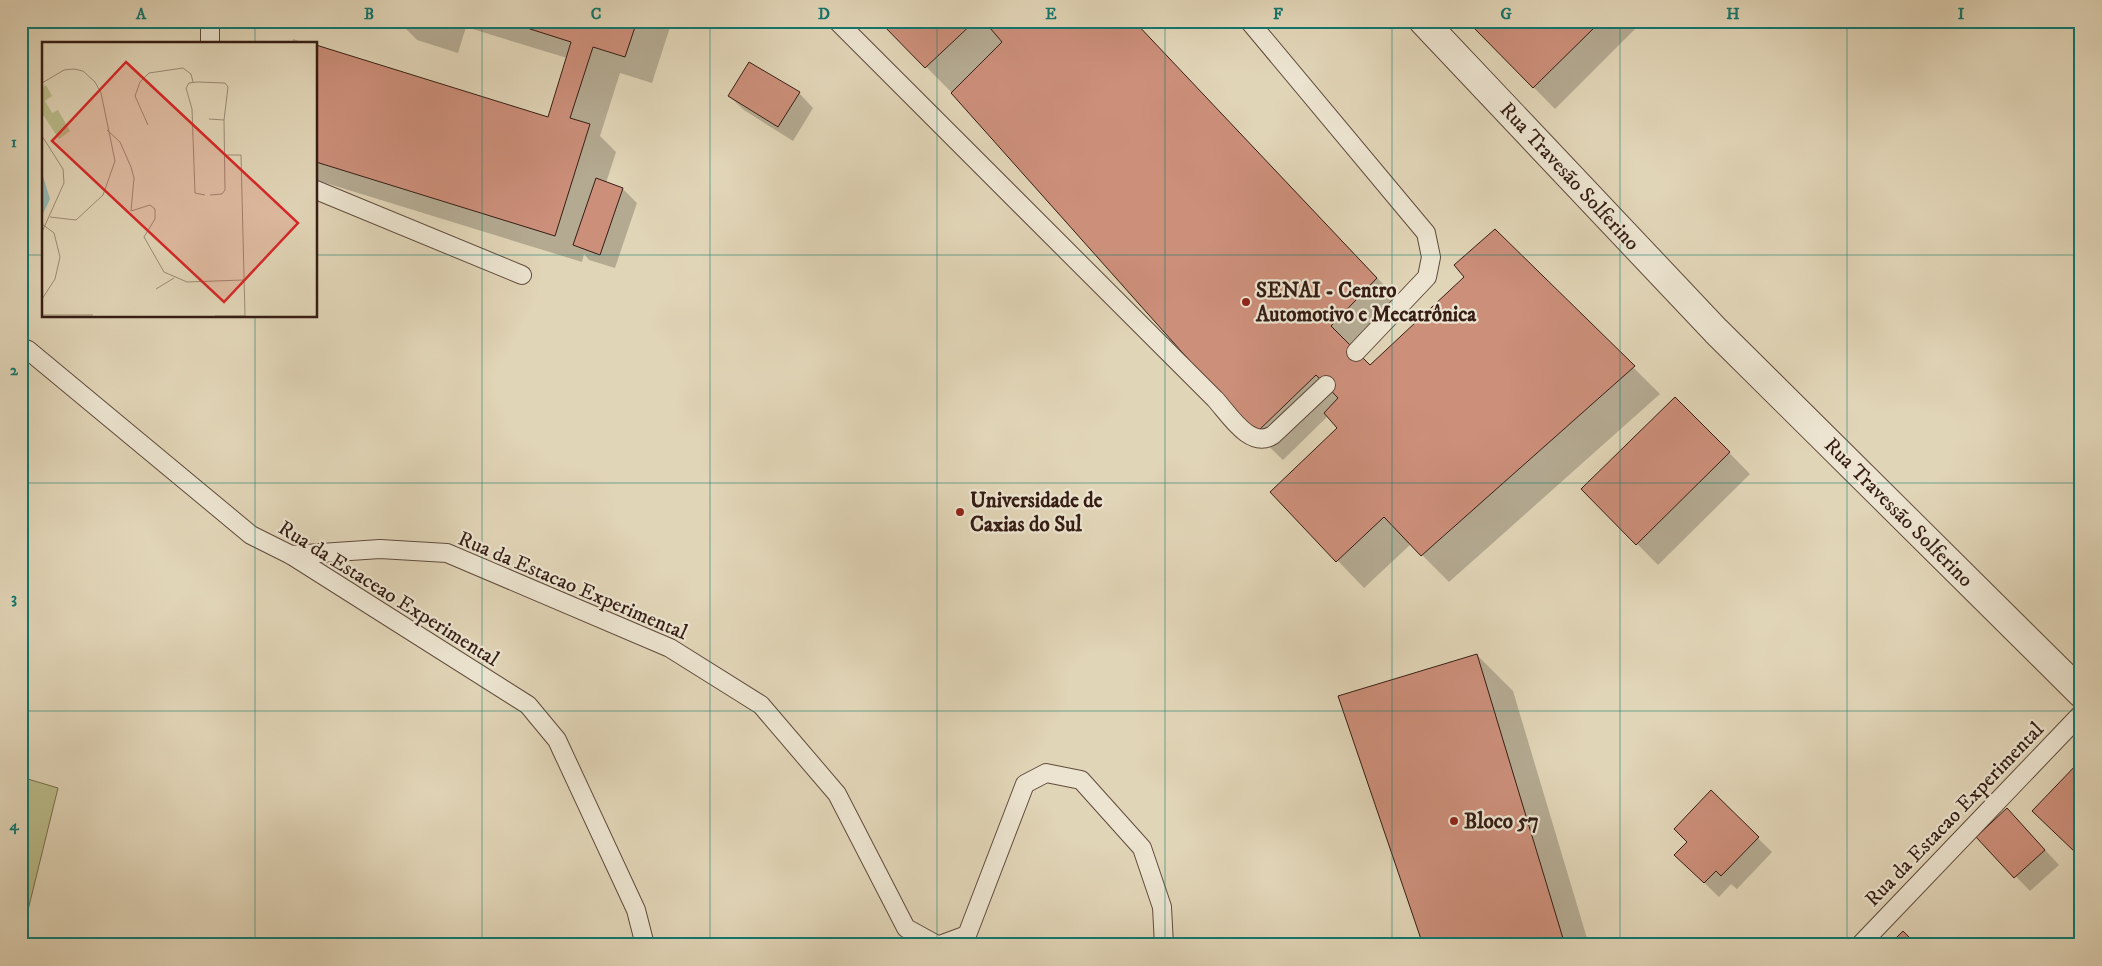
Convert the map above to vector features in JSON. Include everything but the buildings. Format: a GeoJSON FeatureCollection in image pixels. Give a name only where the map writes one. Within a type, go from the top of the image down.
{"type":"FeatureCollection","features":[{"type":"Feature","properties":{"kind":"street","name":"Rua Travesão Solferino"},"geometry":{"type":"LineString","coordinates":[[1423,21],[1716,331]]}},
{"type":"Feature","properties":{"kind":"street","name":"Rua Travessão Solferino"},"geometry":{"type":"LineString","coordinates":[[1716,331],[2081,693]]}},
{"type":"Feature","properties":{"kind":"lane"},"geometry":{"type":"LineString","coordinates":[[210,21],[210,42]]}},
{"type":"Feature","properties":{"kind":"lane"},"geometry":{"type":"LineString","coordinates":[[837,21],[1249,435],[1257,440],[1266,440],[1273,436],[1326,385]]}},
{"type":"Feature","properties":{"kind":"lane"},"geometry":{"type":"LineString","coordinates":[[1249,21],[1426,233],[1432,257],[1427,276],[1356,352]]}},
{"type":"Feature","properties":{"kind":"lane"},"geometry":{"type":"LineString","coordinates":[[318,191],[522,275]]}},
{"type":"Feature","properties":{"kind":"lane","name":"Rua da Estaceao Experimental"},"geometry":{"type":"LineString","coordinates":[[21,347],[28,350],[251,535],[291,555],[528,706],[557,740],[636,910],[645,945]]}},
{"type":"Feature","properties":{"kind":"lane","name":"Rua da Estacao Experimental"},"geometry":{"type":"LineString","coordinates":[[291,555],[380,549],[447,553],[670,648],[761,705],[837,794],[906,928],[939,945],[967,935],[1025,784],[1046,773],[1082,780],[1142,848],[1162,907],[1164,945]]}},
{"type":"Feature","properties":{"kind":"lane","name":"Rua da Estacao Experimental"},"geometry":{"type":"LineString","coordinates":[[1860,945],[2081,714]]}},
{"type":"Feature","properties":{"kind":"green space"},"geometry":{"type":"Polygon","coordinates":[[[21,777],[58,788],[28,910],[21,909],[21,777]]]}},
{"type":"Feature","properties":{"kind":"place","name":"SENAI - Centro Automotivo e Mecatrônica"},"geometry":{"type":"Point","coordinates":[1246,302]}},
{"type":"Feature","properties":{"kind":"place","name":"Universidade de Caxias do Sul"},"geometry":{"type":"Point","coordinates":[960,512]}},
{"type":"Feature","properties":{"kind":"place","name":"Bloco 57"},"geometry":{"type":"Point","coordinates":[1454,821]}}]}
